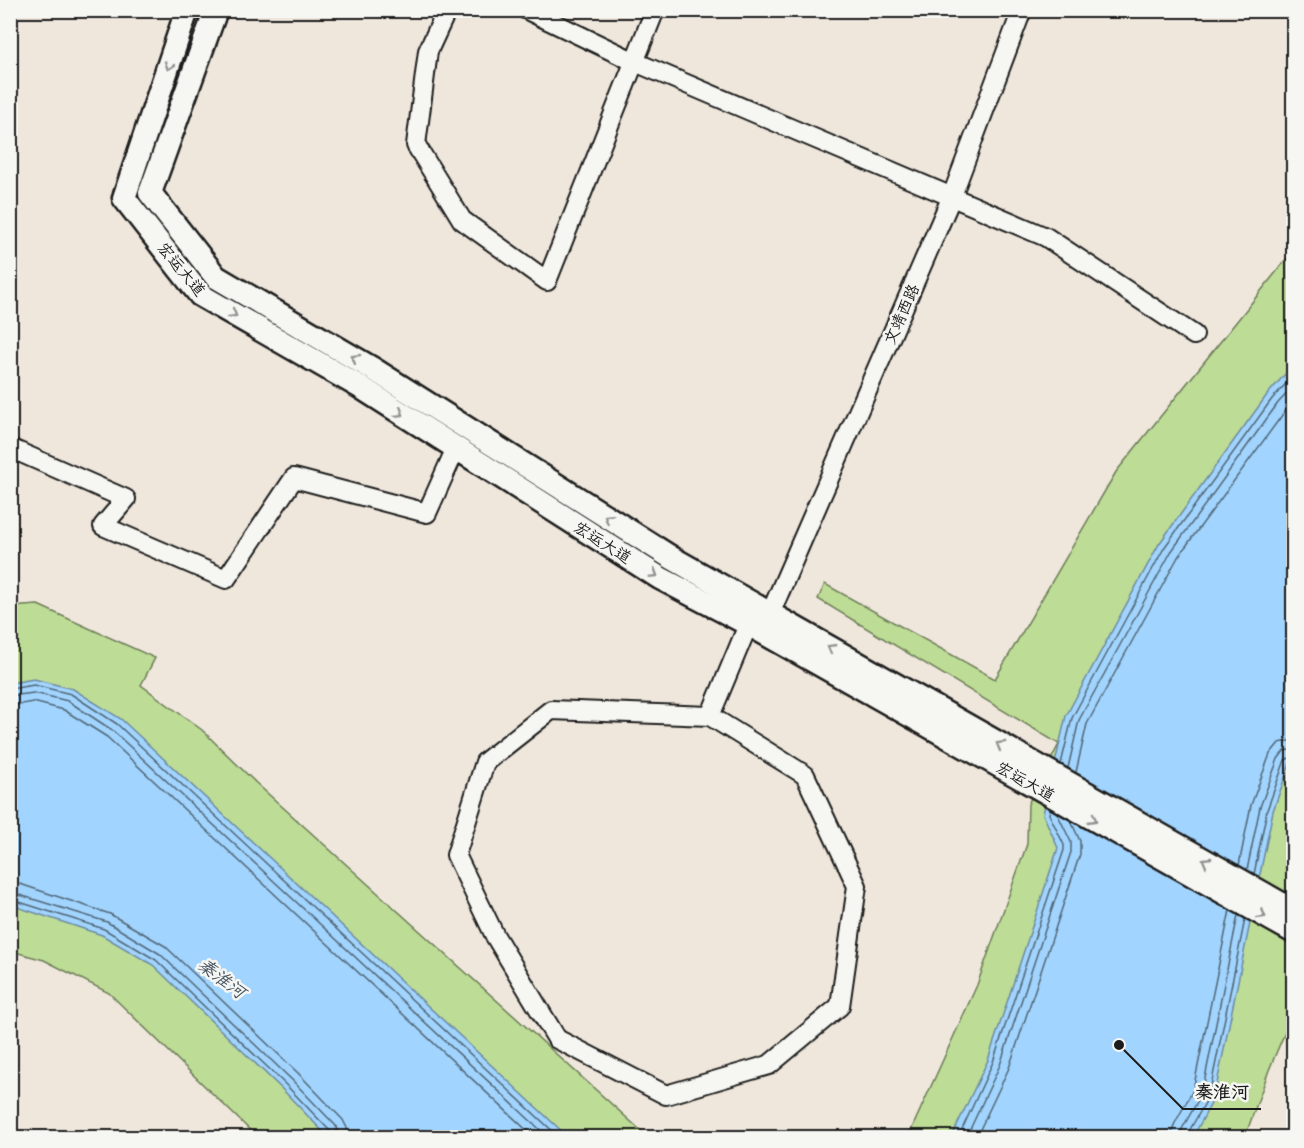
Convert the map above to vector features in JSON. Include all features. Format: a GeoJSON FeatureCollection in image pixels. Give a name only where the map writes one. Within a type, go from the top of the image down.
{"type":"FeatureCollection","features":[{"type":"Feature","properties":{"kind":"main road","name":"宏运大道"},"geometry":{"type":"LineString","coordinates":[[187,10],[124,198],[200,295],[362,388],[660,578],[758,615]]}},
{"type":"Feature","properties":{"kind":"main road","name":"宏运大道"},"geometry":{"type":"LineString","coordinates":[[216,10],[150,193],[216,277],[373,369],[758,615],[1046,782],[1293,933]]}},
{"type":"Feature","properties":{"kind":"main road","name":"宏运大道"},"geometry":{"type":"LineString","coordinates":[[1046,782],[1293,911]]}},
{"type":"Feature","properties":{"kind":"street"},"geometry":{"type":"LineString","coordinates":[[447,10],[428,51],[416,145],[462,220],[548,281],[655,10]]}},
{"type":"Feature","properties":{"kind":"street"},"geometry":{"type":"LineString","coordinates":[[527,10],[634,62],[1046,237],[1194,335]]}},
{"type":"Feature","properties":{"kind":"street","name":"文靖西路"},"geometry":{"type":"LineString","coordinates":[[710,716],[952,196],[1022,10]]}},
{"type":"Feature","properties":{"kind":"street"},"geometry":{"type":"LineString","coordinates":[[10,448],[126,499],[103,526],[226,579],[294,478],[427,513],[456,448]]}},
{"type":"Feature","properties":{"kind":"street"},"geometry":{"type":"LineString","coordinates":[[551,710],[710,716],[805,775],[857,886],[840,1006],[769,1065],[666,1095],[557,1039],[495,936],[456,855],[485,762],[551,710]]}},
{"type":"Feature","properties":{"kind":"green space"},"geometry":{"type":"Polygon","coordinates":[[[1293,251],[1293,1013],[1269,1070],[1245,1137],[908,1137],[977,985],[1027,844],[1028,804],[1059,744],[818,599],[825,584],[995,679],[1116,472],[1293,251]]]}},
{"type":"Feature","properties":{"kind":"green space"},"geometry":{"type":"Polygon","coordinates":[[[38,605],[155,658],[141,685],[202,730],[256,783],[648,1137],[257,1137],[109,993],[44,960],[11,951],[10,607],[38,605]]]}},
{"type":"Feature","properties":{"kind":"water"},"geometry":{"type":"Polygon","coordinates":[[[1293,365],[1293,755],[1273,811],[1214,1098],[1193,1137],[951,1138],[988,1060],[1058,848],[1043,814],[1066,716],[1159,544],[1267,395],[1293,365]]]}},
{"type":"Feature","properties":{"kind":"water"},"geometry":{"type":"Polygon","coordinates":[[[34,679],[73,689],[121,719],[568,1137],[328,1137],[282,1089],[153,965],[102,935],[11,905],[11,683],[34,679]]]}},
{"type":"Feature","properties":{"kind":"place","name":"秦淮河"},"geometry":{"type":"Point","coordinates":[1119,1045]}}]}
